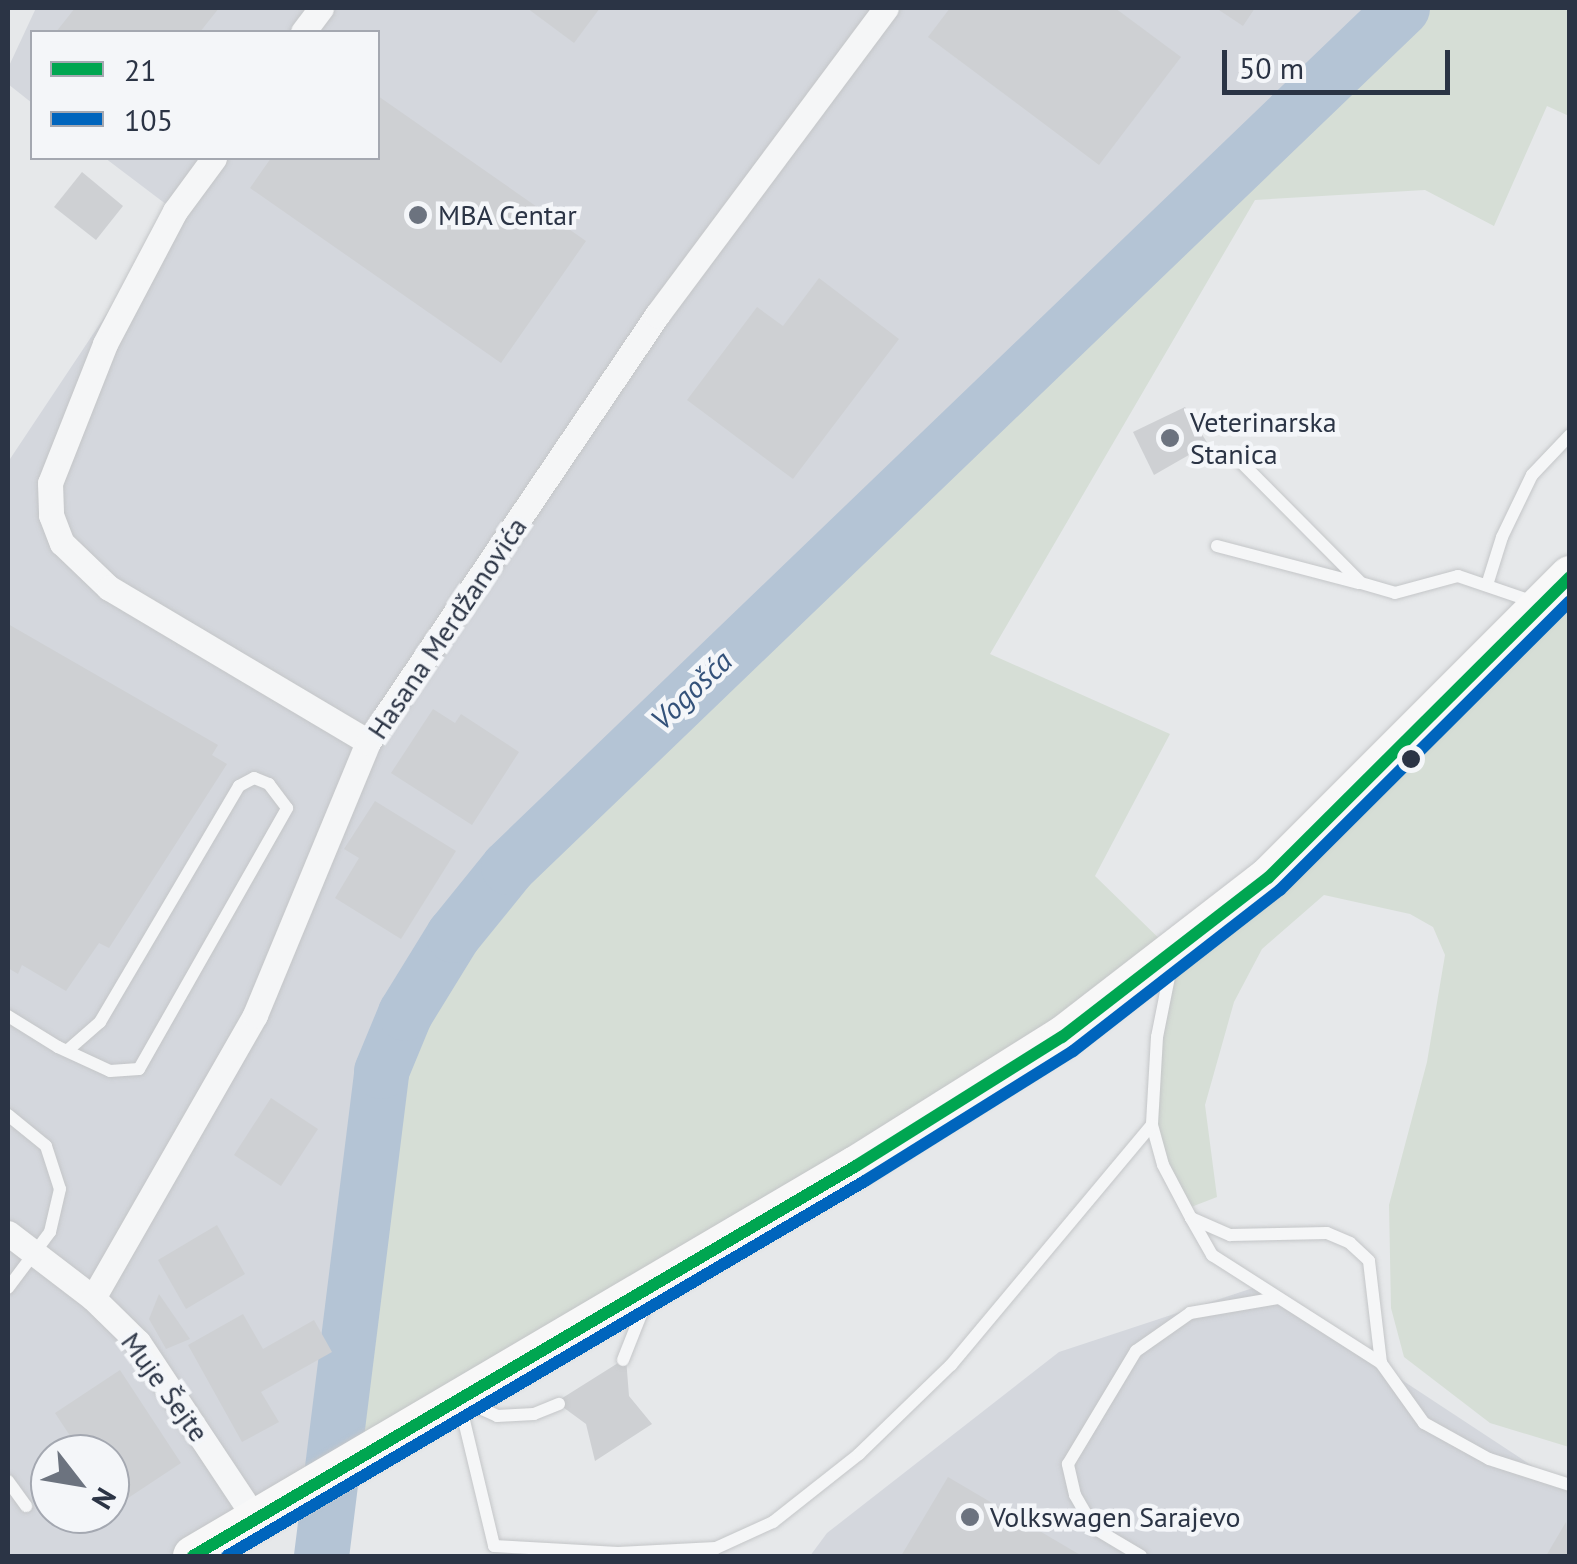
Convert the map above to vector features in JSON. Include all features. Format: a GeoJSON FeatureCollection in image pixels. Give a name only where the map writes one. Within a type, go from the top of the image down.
{"type":"FeatureCollection","features":[{"type":"Feature","properties":{"kind":"main road"},"geometry":{"type":"LineString","coordinates":[[200,1555],[1062,1037],[1174,954],[1362,790],[1570,576]]}},
{"type":"Feature","properties":{"kind":"street"},"geometry":{"type":"LineString","coordinates":[[306,30],[322,8]]}},
{"type":"Feature","properties":{"kind":"street","name":"Hasana Merdžanovića"},"geometry":{"type":"LineString","coordinates":[[93,1298],[255,1016],[368,742],[657,315],[886,8]]}},
{"type":"Feature","properties":{"kind":"street"},"geometry":{"type":"LineString","coordinates":[[213,160],[176,211],[105,344],[50,483],[51,515],[62,543],[109,588],[368,742]]}},
{"type":"Feature","properties":{"kind":"street","name":"Muje Šejte"},"geometry":{"type":"LineString","coordinates":[[8,1234],[93,1298],[138,1342],[257,1520]]}},
{"type":"Feature","properties":{"kind":"lane"},"geometry":{"type":"LineString","coordinates":[[1488,584],[1502,536],[1532,475],[1570,435]]}},
{"type":"Feature","properties":{"kind":"lane"},"geometry":{"type":"LineString","coordinates":[[1235,456],[1361,583]]}},
{"type":"Feature","properties":{"kind":"lane"},"geometry":{"type":"LineString","coordinates":[[1217,546],[1395,593],[1458,576],[1541,604]]}},
{"type":"Feature","properties":{"kind":"lane"},"geometry":{"type":"LineString","coordinates":[[8,1016],[69,1049],[110,1071],[139,1069],[287,808],[269,784],[254,778],[239,786],[100,1022],[69,1049]]}},
{"type":"Feature","properties":{"kind":"lane"},"geometry":{"type":"LineString","coordinates":[[1174,954],[1157,1037],[1152,1125],[1162,1165],[1212,1255],[1380,1363],[1424,1423],[1489,1458],[1570,1485]]}},
{"type":"Feature","properties":{"kind":"lane"},"geometry":{"type":"LineString","coordinates":[[8,1115],[46,1146],[59,1179],[56,1216],[36,1255],[8,1288]]}},
{"type":"Feature","properties":{"kind":"lane"},"geometry":{"type":"LineString","coordinates":[[460,1399],[494,1546],[601,1553],[716,1548],[773,1522],[859,1454],[951,1364],[1152,1125]]}},
{"type":"Feature","properties":{"kind":"lane"},"geometry":{"type":"LineString","coordinates":[[1191,1218],[1230,1235],[1327,1233],[1350,1244],[1368,1260],[1380,1363]]}},
{"type":"Feature","properties":{"kind":"lane"},"geometry":{"type":"LineString","coordinates":[[623,1360],[653,1285]]}},
{"type":"Feature","properties":{"kind":"lane"},"geometry":{"type":"LineString","coordinates":[[1142,1556],[1094,1528],[1076,1495],[1068,1464],[1136,1351],[1190,1313],[1278,1298]]}},
{"type":"Feature","properties":{"kind":"lane"},"geometry":{"type":"LineString","coordinates":[[460,1399],[497,1416],[534,1414],[559,1404]]}},
{"type":"Feature","properties":{"kind":"lane"},"geometry":{"type":"LineString","coordinates":[[8,1481],[26,1506]]}},
{"type":"Feature","properties":{"kind":"shaded area"},"geometry":{"type":"Polygon","coordinates":[[[36,8],[1402,8],[508,866],[453,935],[405,1013],[381,1071],[332,1474],[193,1556],[8,1556],[8,462],[175,211],[108,160],[380,160],[380,30],[30,30],[30,101],[8,84],[8,68],[36,8]]]}},
{"type":"Feature","properties":{"kind":"shaded area"},"geometry":{"type":"Polygon","coordinates":[[[1402,8],[1569,8],[1569,116],[1547,106],[1494,226],[1425,190],[1255,200],[990,654],[1170,734],[1095,876],[1174,953],[1569,576],[1569,1447],[1490,1423],[1404,1357],[1391,1308],[1389,1205],[1427,1062],[1445,955],[1433,927],[1410,914],[1324,895],[1262,949],[1234,1002],[1205,1105],[1217,1197],[1186,1209],[1152,1125],[1174,955],[332,1474],[381,1071],[405,1013],[453,935],[508,867],[1402,8]]]}},
{"type":"Feature","properties":{"kind":"shaded area"},"geometry":{"type":"Polygon","coordinates":[[[1259,1286],[1569,1490],[1569,1556],[810,1556],[827,1533],[1059,1352],[1259,1286]]]}},
{"type":"Feature","properties":{"kind":"building"},"geometry":{"type":"Polygon","coordinates":[[[75,8],[219,8],[202,30],[58,30],[75,8]]]}},
{"type":"Feature","properties":{"kind":"building"},"geometry":{"type":"Polygon","coordinates":[[[527,8],[600,8],[574,43],[527,8]]]}},
{"type":"Feature","properties":{"kind":"building"},"geometry":{"type":"Polygon","coordinates":[[[950,8],[1115,8],[1181,57],[1099,165],[928,37],[950,8]]]}},
{"type":"Feature","properties":{"kind":"building"},"geometry":{"type":"Polygon","coordinates":[[[1216,8],[1255,8],[1243,26],[1216,8]]]}},
{"type":"Feature","properties":{"kind":"building","name":"MBA Centar"},"geometry":{"type":"Polygon","coordinates":[[[380,97],[586,241],[501,363],[250,188],[270,160],[380,160],[380,97]]]}},
{"type":"Feature","properties":{"kind":"building"},"geometry":{"type":"Polygon","coordinates":[[[82,172],[123,206],[96,240],[54,207],[82,172]]]}},
{"type":"Feature","properties":{"kind":"building"},"geometry":{"type":"Polygon","coordinates":[[[819,278],[899,339],[793,479],[687,400],[757,307],[783,326],[819,278]]]}},
{"type":"Feature","properties":{"kind":"building","name":"Veterinarska Stanica"},"geometry":{"type":"Polygon","coordinates":[[[1185,407],[1208,444],[1154,475],[1133,432],[1185,407]]]}},
{"type":"Feature","properties":{"kind":"building"},"geometry":{"type":"Polygon","coordinates":[[[8,624],[218,745],[212,755],[227,764],[109,948],[99,943],[66,991],[22,965],[18,974],[8,968],[8,624]]]}},
{"type":"Feature","properties":{"kind":"building"},"geometry":{"type":"Polygon","coordinates":[[[433,709],[455,723],[461,714],[519,752],[472,825],[391,773],[433,709]]]}},
{"type":"Feature","properties":{"kind":"building"},"geometry":{"type":"Polygon","coordinates":[[[375,801],[456,851],[401,939],[335,898],[359,858],[344,849],[375,801]]]}},
{"type":"Feature","properties":{"kind":"building"},"geometry":{"type":"Polygon","coordinates":[[[271,1098],[318,1129],[281,1186],[234,1155],[271,1098]]]}},
{"type":"Feature","properties":{"kind":"building"},"geometry":{"type":"Polygon","coordinates":[[[217,1225],[245,1274],[186,1309],[158,1260],[217,1225]]]}},
{"type":"Feature","properties":{"kind":"building"},"geometry":{"type":"Polygon","coordinates":[[[159,1294],[190,1339],[166,1349],[149,1319],[159,1294]]]}},
{"type":"Feature","properties":{"kind":"building"},"geometry":{"type":"Polygon","coordinates":[[[243,1314],[263,1349],[314,1320],[332,1352],[261,1392],[279,1422],[242,1442],[188,1345],[243,1314]]]}},
{"type":"Feature","properties":{"kind":"building"},"geometry":{"type":"Polygon","coordinates":[[[626,1358],[629,1396],[652,1424],[595,1461],[586,1424],[556,1402],[626,1358]]]}},
{"type":"Feature","properties":{"kind":"building"},"geometry":{"type":"Polygon","coordinates":[[[120,1370],[181,1463],[130,1497],[130,1434],[69,1434],[55,1413],[120,1370]]]}},
{"type":"Feature","properties":{"kind":"building","name":"Volkswagen Sarajevo"},"geometry":{"type":"Polygon","coordinates":[[[948,1477],[1082,1556],[901,1556],[948,1477]]]}},
{"type":"Feature","properties":{"kind":"building"},"geometry":{"type":"Polygon","coordinates":[[[1566,1522],[1570,1556],[1546,1556],[1566,1522]]]}},
{"type":"Feature","properties":{"kind":"waterway","name":"Vogošća"},"geometry":{"type":"LineString","coordinates":[[321,1556],[381,1071],[405,1013],[453,935],[508,867],[1402,8]]}},
{"type":"Feature","properties":{"kind":"transit line","name":"21"},"geometry":{"type":"LineString","coordinates":[[193,1556],[856,1166],[1062,1037],[1268,878],[1570,577]]}},
{"type":"Feature","properties":{"kind":"transit line","name":"105"},"geometry":{"type":"LineString","coordinates":[[227,1556],[865,1181],[1073,1051],[1280,890],[1570,601]]}},
{"type":"Feature","properties":{"kind":"place","name":"MBA Centar"},"geometry":{"type":"Point","coordinates":[418,215]}},
{"type":"Feature","properties":{"kind":"place","name":"Veterinarska Stanica"},"geometry":{"type":"Point","coordinates":[1170,438]}},
{"type":"Feature","properties":{"kind":"place","name":"Volkswagen Sarajevo"},"geometry":{"type":"Point","coordinates":[970,1517]}}]}
